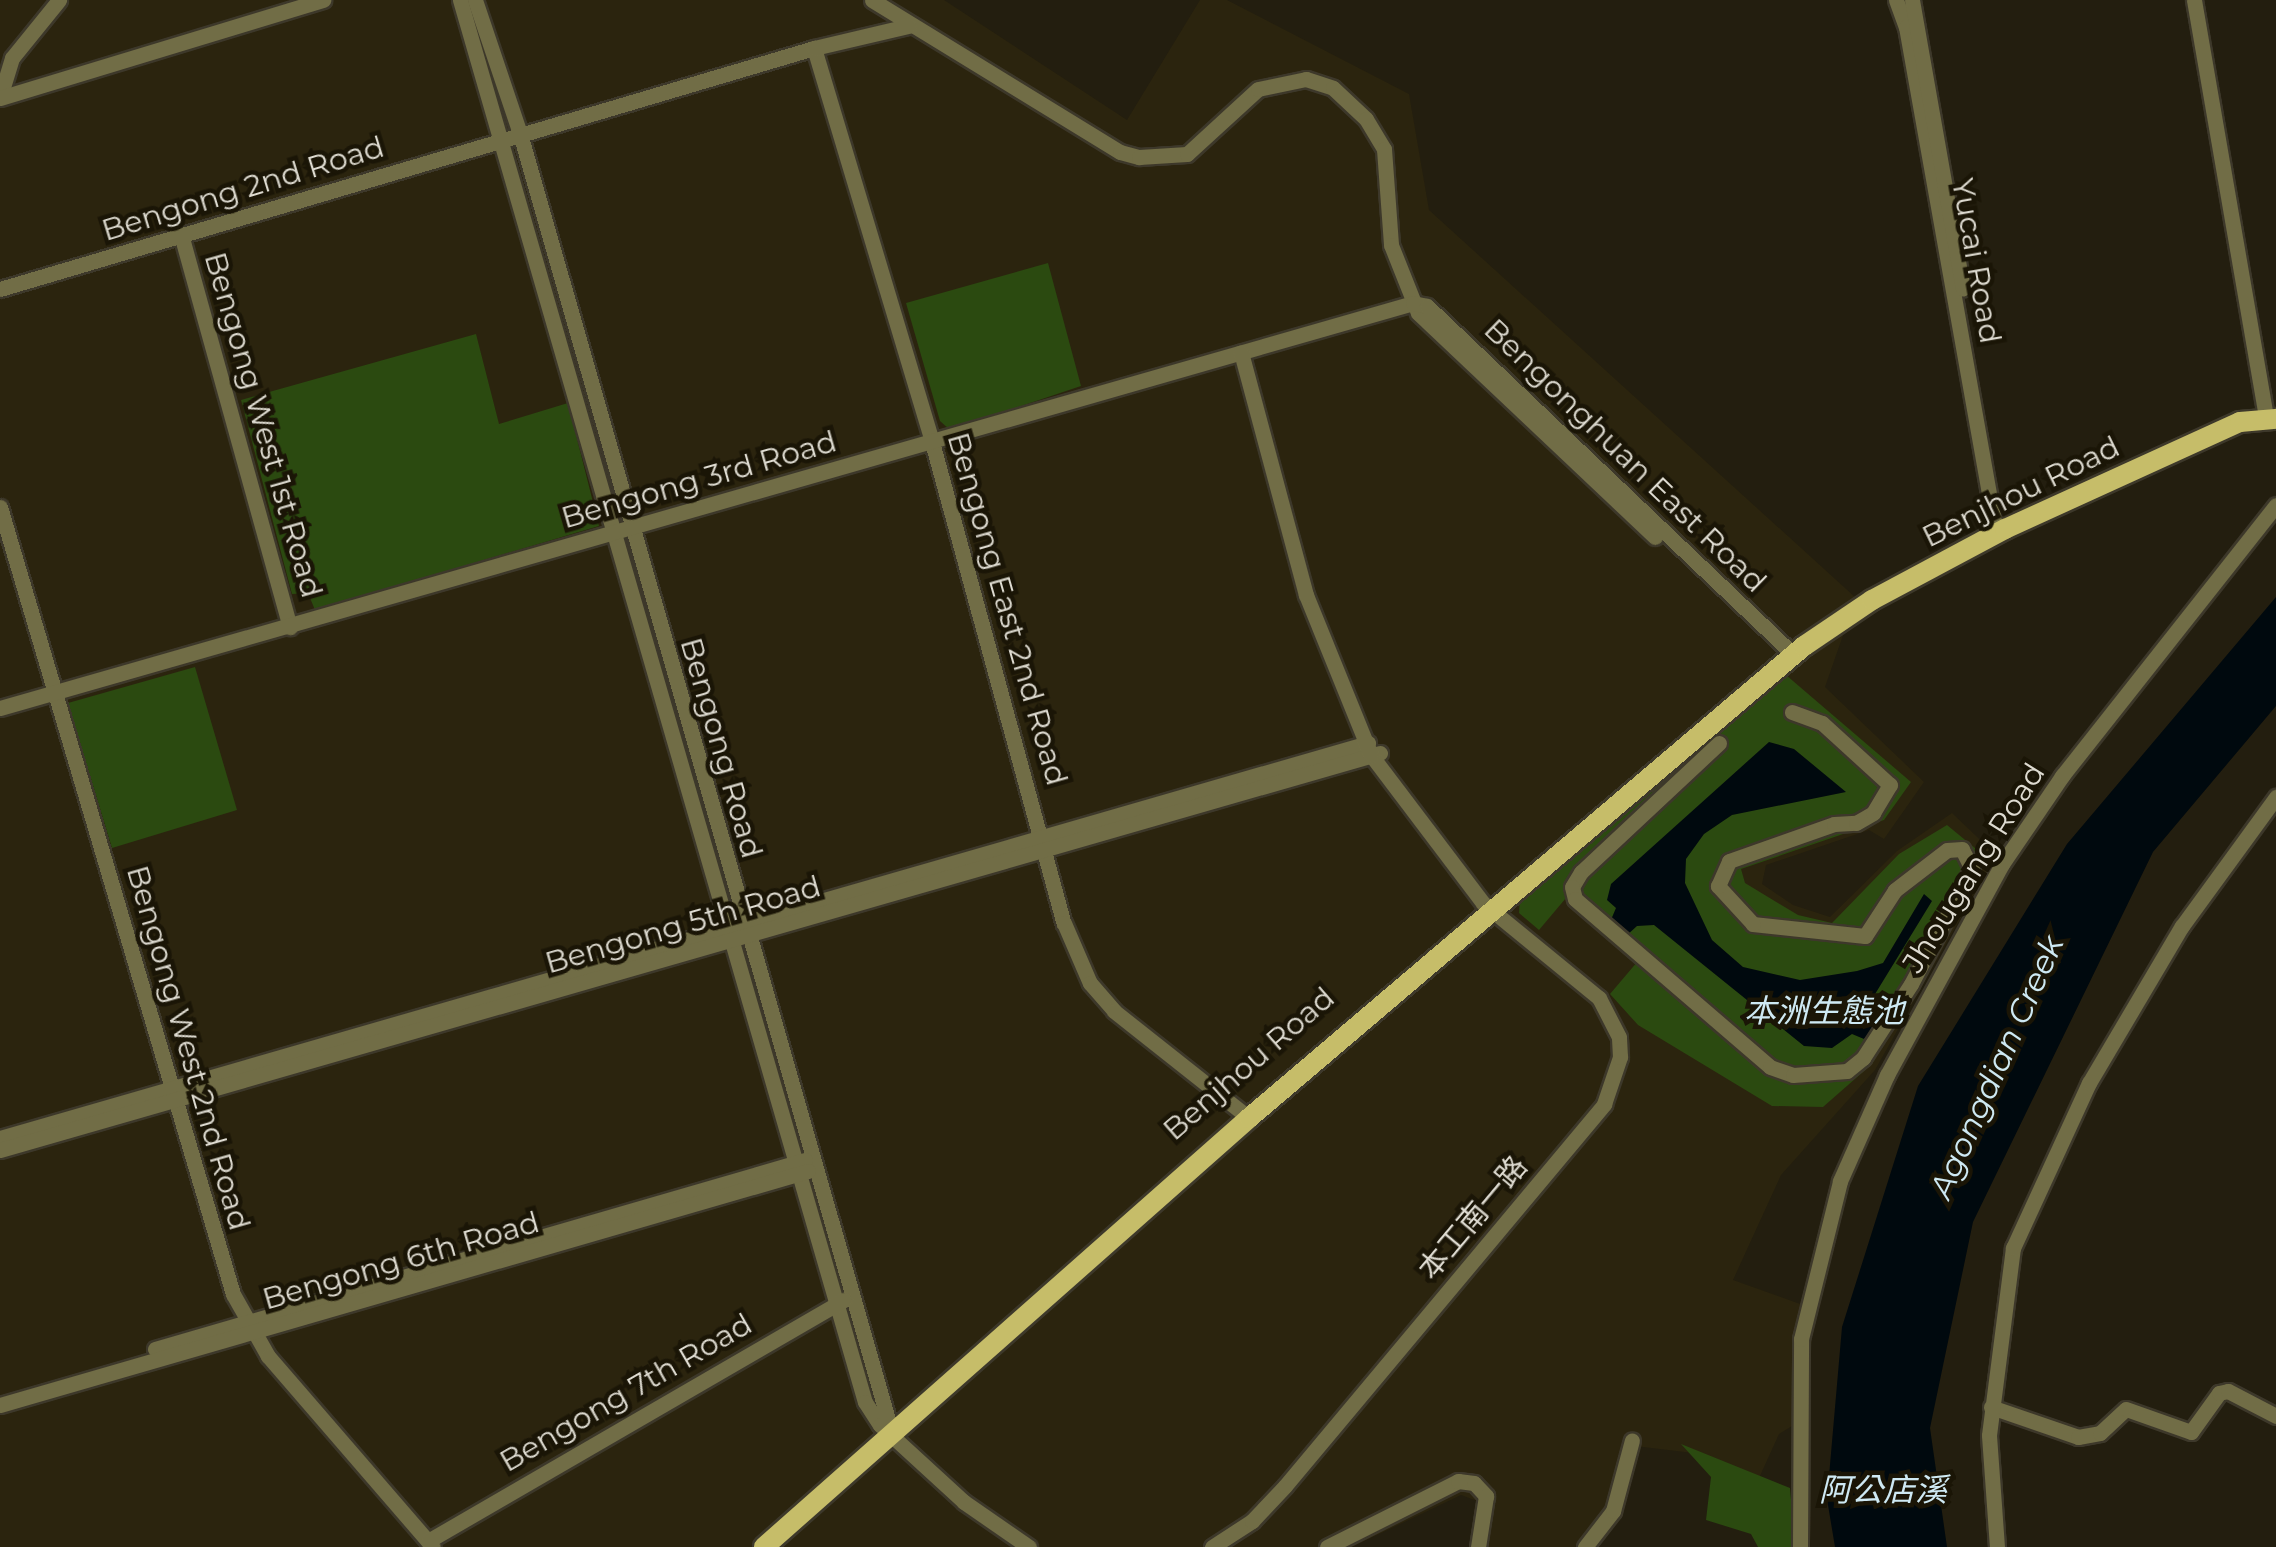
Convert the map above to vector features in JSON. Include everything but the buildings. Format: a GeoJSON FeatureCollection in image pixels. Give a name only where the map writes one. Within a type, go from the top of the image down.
{"type":"FeatureCollection","features":[{"type":"Feature","properties":{"kind":"main road","name":"Benjhou Road"},"geometry":{"type":"LineString","coordinates":[[747,1547],[1489,904],[1791,654],[1872,600],[2001,531],[2240,422],[2271,418]]}},
{"type":"Feature","properties":{"kind":"main road","name":"Benjhou Road"},"geometry":{"type":"LineString","coordinates":[[764,1547],[886,1425]]}},
{"type":"Feature","properties":{"kind":"street"},"geometry":{"type":"LineString","coordinates":[[0,98],[12,58],[59,0]]}},
{"type":"Feature","properties":{"kind":"street"},"geometry":{"type":"LineString","coordinates":[[0,98],[323,0]]}},
{"type":"Feature","properties":{"kind":"street","name":"Bengong Road"},"geometry":{"type":"LineString","coordinates":[[460,0],[738,931],[815,1163],[886,1425]]}},
{"type":"Feature","properties":{"kind":"street","name":"Bengong Road"},"geometry":{"type":"LineString","coordinates":[[476,0],[521,136],[621,532]]}},
{"type":"Feature","properties":{"kind":"street"},"geometry":{"type":"LineString","coordinates":[[872,0],[908,26],[1139,157],[1187,154],[1258,89],[1306,80],[1333,88],[1366,119],[1384,149],[1386,220],[1413,303]]}},
{"type":"Feature","properties":{"kind":"street"},"geometry":{"type":"LineString","coordinates":[[2194,0],[2271,418]]}},
{"type":"Feature","properties":{"kind":"street","name":"Yucai Road"},"geometry":{"type":"LineString","coordinates":[[1904,1],[2001,531]]}},
{"type":"Feature","properties":{"kind":"street"},"geometry":{"type":"LineString","coordinates":[[521,136],[814,48],[908,26]]}},
{"type":"Feature","properties":{"kind":"street","name":"Bengong East 2nd Road"},"geometry":{"type":"LineString","coordinates":[[814,48],[932,442],[1064,923],[1090,983],[1114,1012],[1245,1114]]}},
{"type":"Feature","properties":{"kind":"street","name":"Bengong 2nd Road"},"geometry":{"type":"LineString","coordinates":[[0,289],[521,136]]}},
{"type":"Feature","properties":{"kind":"street","name":"Bengong West 1st Road"},"geometry":{"type":"LineString","coordinates":[[182,238],[290,627]]}},
{"type":"Feature","properties":{"kind":"street","name":"Bengong 3rd Road"},"geometry":{"type":"LineString","coordinates":[[0,708],[1413,303]]}},
{"type":"Feature","properties":{"kind":"street","name":"Bengonghuan East Road"},"geometry":{"type":"LineString","coordinates":[[1413,303],[1427,306],[1791,654]]}},
{"type":"Feature","properties":{"kind":"street","name":"本工南一路"},"geometry":{"type":"LineString","coordinates":[[1212,1547],[1252,1520],[1284,1486],[1615,1086],[1619,1037],[1599,998],[1489,904],[1373,750],[1306,594],[1241,353]]}},
{"type":"Feature","properties":{"kind":"street","name":"Jhougang Road"},"geometry":{"type":"LineString","coordinates":[[1800,1547],[1801,1339],[1840,1181],[1887,1075],[2002,864],[2062,776],[2276,505]]}},
{"type":"Feature","properties":{"kind":"street","name":"Bengong West 2nd Road"},"geometry":{"type":"LineString","coordinates":[[0,508],[233,1294],[306,1403],[431,1544]]}},
{"type":"Feature","properties":{"kind":"street"},"geometry":{"type":"LineString","coordinates":[[1719,743],[1581,872],[1572,886],[1575,900],[1770,1067],[1793,1075],[1847,1070],[1863,1058],[1911,984],[1972,869],[1962,849],[1947,850],[1894,890],[1865,936],[1753,924],[1718,886],[1729,860],[1834,824],[1856,823],[1873,813],[1890,785],[1822,723],[1792,712]]}},
{"type":"Feature","properties":{"kind":"street","name":"Bengong 5th Road"},"geometry":{"type":"LineString","coordinates":[[0,1150],[174,1094],[1373,750]]}},
{"type":"Feature","properties":{"kind":"street"},"geometry":{"type":"LineString","coordinates":[[1997,1547],[1991,1407],[2014,1248],[2048,1161],[2182,926],[2276,797]]}},
{"type":"Feature","properties":{"kind":"street","name":"Bengong Road"},"geometry":{"type":"LineString","coordinates":[[738,931],[835,1302],[865,1402],[886,1425]]}},
{"type":"Feature","properties":{"kind":"street","name":"Bengong 5th Road"},"geometry":{"type":"LineString","coordinates":[[0,1138],[174,1094]]}},
{"type":"Feature","properties":{"kind":"street","name":"Bengong 6th Road"},"geometry":{"type":"LineString","coordinates":[[0,1405],[252,1327],[815,1163]]}},
{"type":"Feature","properties":{"kind":"street","name":"Bengong 7th Road"},"geometry":{"type":"LineString","coordinates":[[431,1544],[835,1302],[854,1298]]}},
{"type":"Feature","properties":{"kind":"street","name":"Bengong 6th Road"},"geometry":{"type":"LineString","coordinates":[[0,1394],[252,1327]]}},
{"type":"Feature","properties":{"kind":"street"},"geometry":{"type":"LineString","coordinates":[[1991,1407],[2078,1437],[2100,1433],[2126,1409],[2191,1432],[2218,1393],[2228,1391],[2276,1416]]}},
{"type":"Feature","properties":{"kind":"street"},"geometry":{"type":"LineString","coordinates":[[886,1425],[964,1502],[1028,1547]]}},
{"type":"Feature","properties":{"kind":"street"},"geometry":{"type":"LineString","coordinates":[[1585,1547],[1613,1511],[1632,1440]]}},
{"type":"Feature","properties":{"kind":"street"},"geometry":{"type":"LineString","coordinates":[[1327,1547],[1458,1481],[1474,1484],[1486,1496],[1478,1547]]}},
{"type":"Feature","properties":{"kind":"shaded area"},"geometry":{"type":"Polygon","coordinates":[[[0,0],[944,0],[1127,120],[1200,0],[1227,0],[1409,94],[1429,210],[1856,598],[1825,687],[1924,782],[1884,839],[1869,830],[1766,865],[1762,884],[1793,905],[1830,917],[1897,851],[1952,813],[1996,855],[1875,1070],[1781,1175],[1733,1280],[1814,1309],[1805,1418],[1779,1434],[1759,1478],[1693,1453],[1635,1446],[1618,1515],[1598,1547],[1470,1547],[1480,1502],[1461,1495],[1352,1547],[0,1547],[0,0]]]}},
{"type":"Feature","properties":{"kind":"green space"},"geometry":{"type":"Polygon","coordinates":[[[1048,263],[1081,386],[950,430],[940,421],[906,303],[1048,263]]]}},
{"type":"Feature","properties":{"kind":"green space"},"geometry":{"type":"Polygon","coordinates":[[[476,334],[499,424],[568,403],[599,526],[315,610],[308,593],[292,594],[241,400],[476,334]]]}},
{"type":"Feature","properties":{"kind":"green space"},"geometry":{"type":"Polygon","coordinates":[[[195,667],[237,810],[112,848],[68,703],[195,667]]]}},
{"type":"Feature","properties":{"kind":"green space"},"geometry":{"type":"Polygon","coordinates":[[[1786,675],[1911,782],[1884,820],[1741,869],[1745,883],[1798,915],[1832,923],[1899,854],[1947,825],[1987,858],[1872,1064],[1823,1107],[1772,1106],[1638,1025],[1610,994],[1638,961],[1566,898],[1539,930],[1519,913],[1520,898],[1786,675]]]}},
{"type":"Feature","properties":{"kind":"green space"},"geometry":{"type":"Polygon","coordinates":[[[1681,1444],[1790,1488],[1795,1547],[1758,1547],[1751,1534],[1706,1520],[1711,1477],[1681,1444]]]}},
{"type":"Feature","properties":{"kind":"water","name":"阿公店溪"},"geometry":{"type":"Polygon","coordinates":[[[2276,597],[2276,706],[2153,852],[1973,1222],[1930,1428],[1947,1547],[1835,1547],[1827,1499],[1842,1327],[1918,1086],[2067,844],[2276,597]]]}},
{"type":"Feature","properties":{"kind":"water","name":"本洲生態池"},"geometry":{"type":"Polygon","coordinates":[[[1769,742],[1794,749],[1846,792],[1732,815],[1704,834],[1686,859],[1685,883],[1712,940],[1743,967],[1800,980],[1857,971],[1883,963],[1924,894],[1932,901],[1861,1017],[1875,1028],[1864,1039],[1852,1034],[1832,1048],[1804,1046],[1654,925],[1637,926],[1626,936],[1610,922],[1616,908],[1607,900],[1611,884],[1769,742]]]}},
{"type":"Feature","properties":{"kind":"water label","name":"Agongdian Creek"},"geometry":{"type":"Point","coordinates":[1997,1067]}}]}
